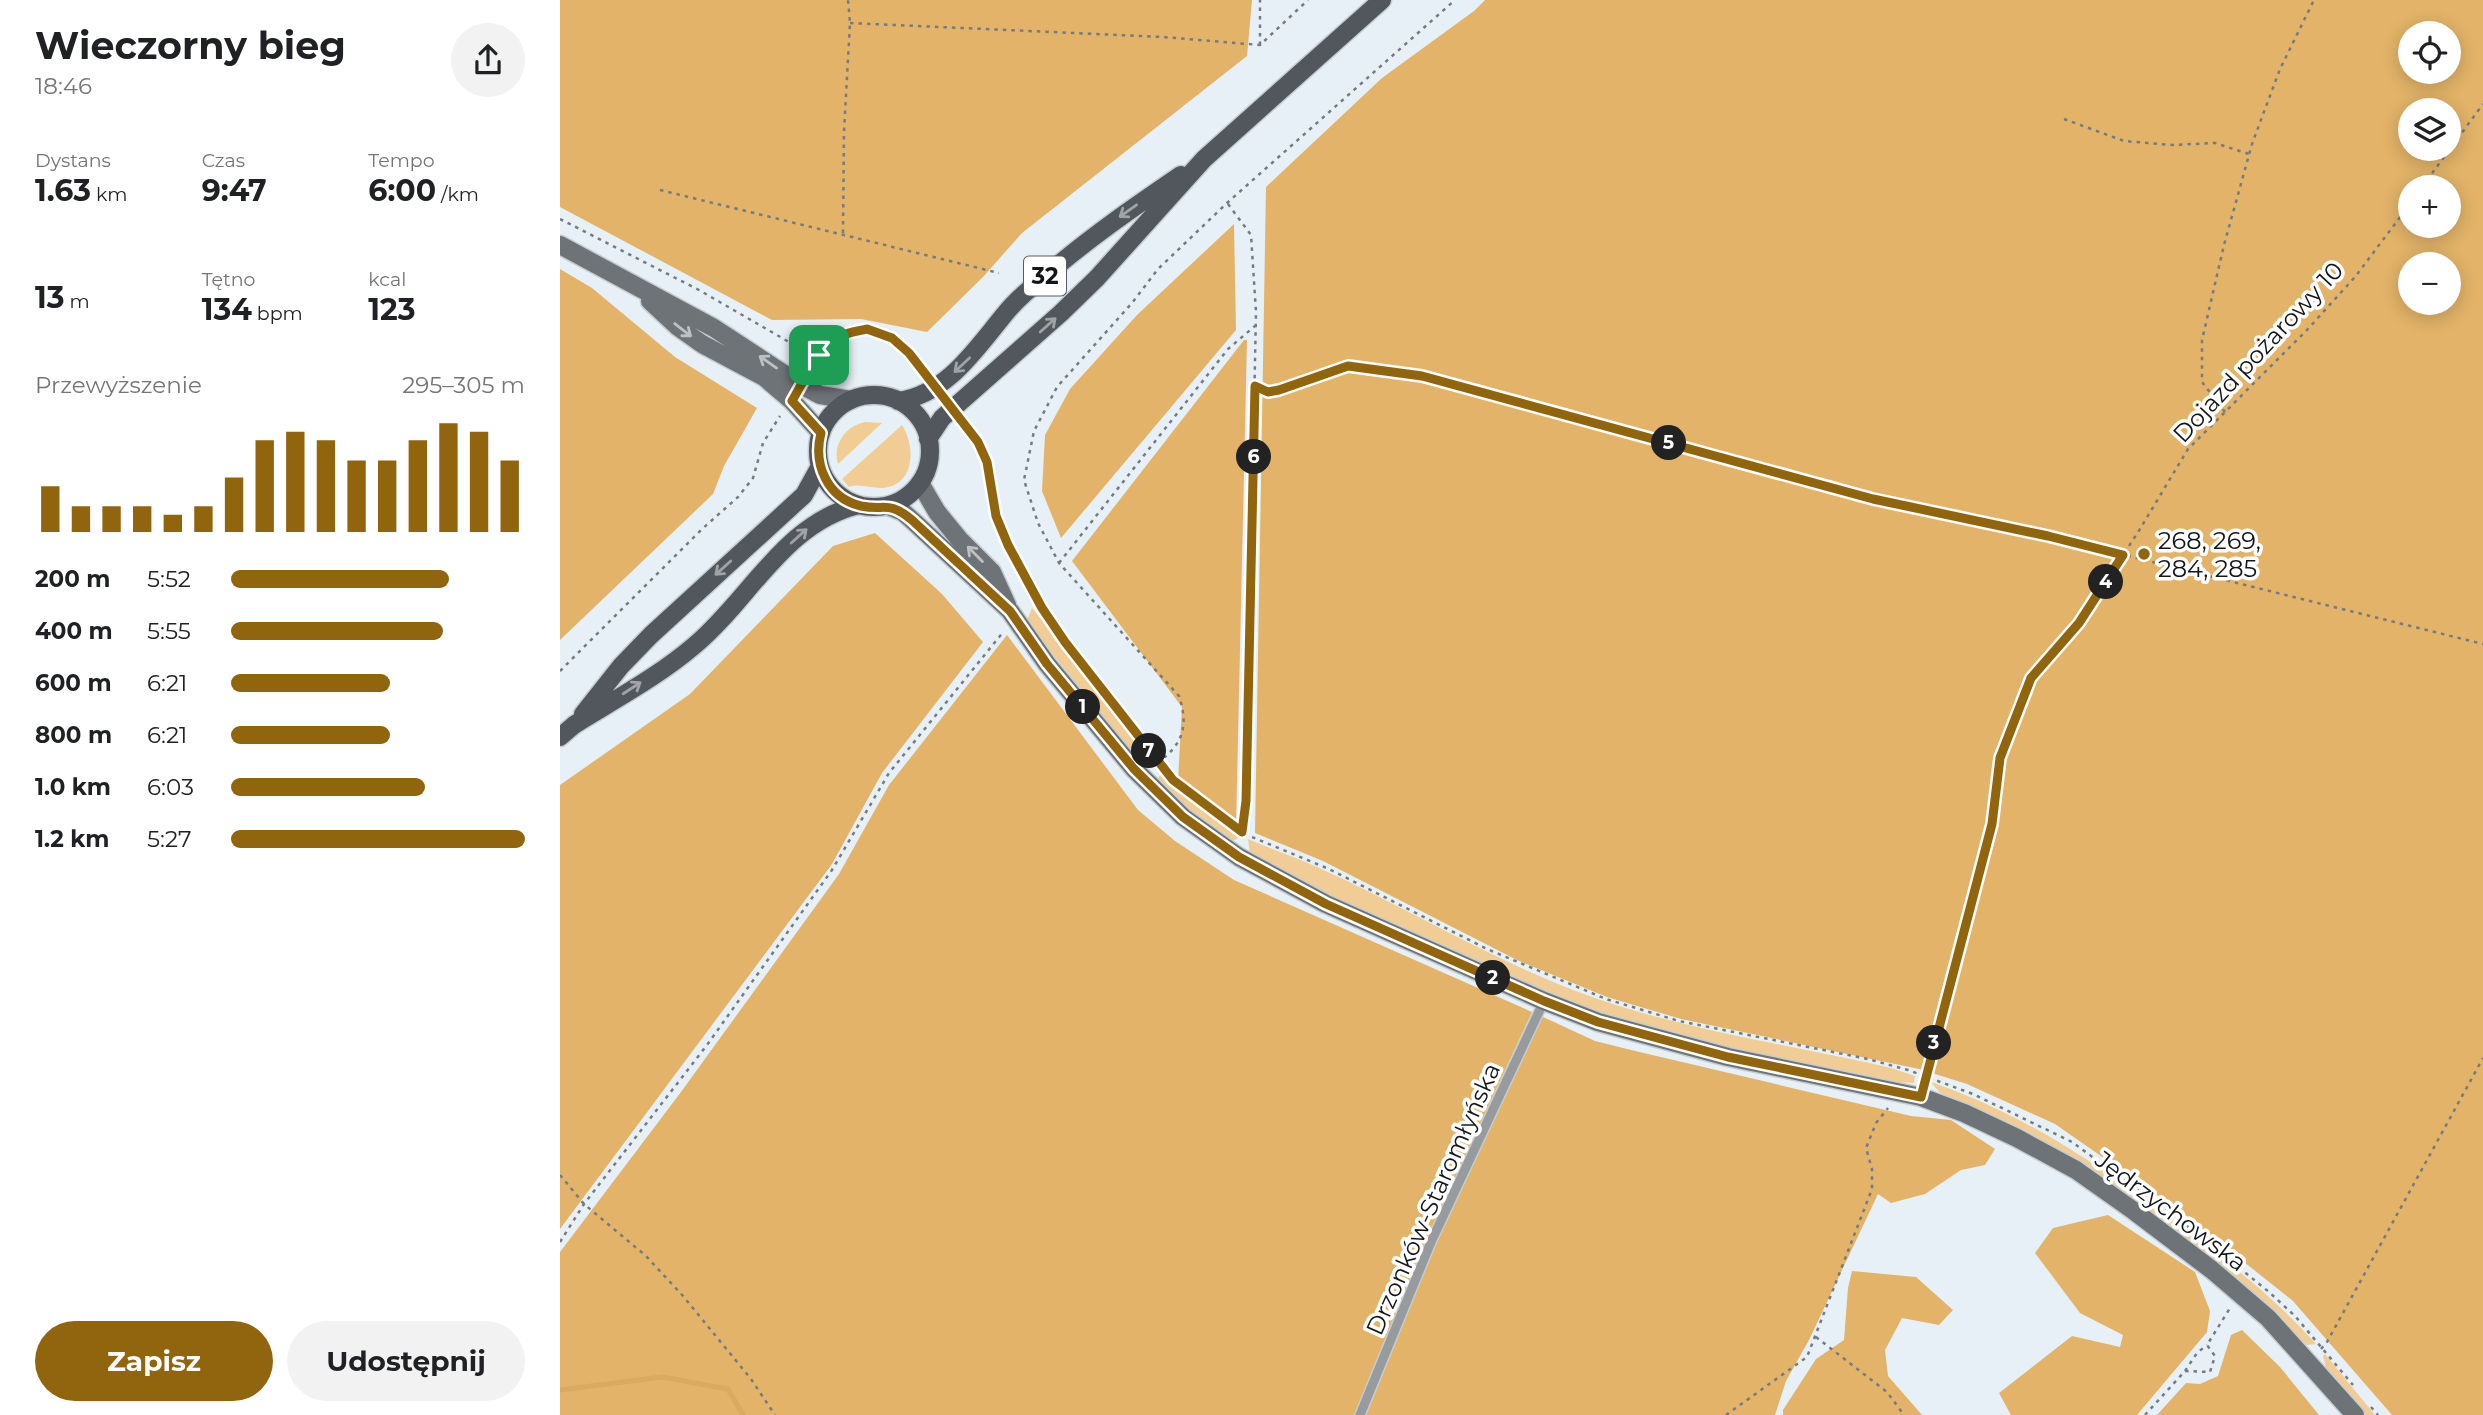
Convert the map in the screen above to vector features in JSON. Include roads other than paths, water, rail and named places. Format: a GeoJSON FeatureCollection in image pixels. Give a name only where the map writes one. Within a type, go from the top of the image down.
{"type":"FeatureCollection","features":[{"type":"Feature","properties":{"kind":"main road","name":"32"},"geometry":{"type":"LineString","coordinates":[[928,439],[938,424],[1088,287],[1205,159],[1382,0]]}},
{"type":"Feature","properties":{"kind":"main road","name":"32"},"geometry":{"type":"LineString","coordinates":[[851,400],[882,396],[898,401],[920,395],[935,386],[971,357],[1005,313],[1043,277],[1122,215],[1205,159]]}},
{"type":"Feature","properties":{"kind":"main road"},"geometry":{"type":"LineString","coordinates":[[560,245],[632,284],[678,327],[702,344],[796,393],[851,400]]}},
{"type":"Feature","properties":{"kind":"main road"},"geometry":{"type":"LineString","coordinates":[[796,393],[821,433]]}},
{"type":"Feature","properties":{"kind":"main road"},"geometry":{"type":"LineString","coordinates":[[851,400],[829,417],[821,433],[818,444],[820,466],[833,489],[842,497],[873,508],[888,506],[901,500],[920,483],[927,469],[930,454],[928,439],[916,416],[898,401]]}},
{"type":"Feature","properties":{"kind":"main road"},"geometry":{"type":"LineString","coordinates":[[574,725],[621,666],[651,635],[804,495],[820,466]]}},
{"type":"Feature","properties":{"kind":"main road"},"geometry":{"type":"LineString","coordinates":[[920,483],[937,512],[992,572],[1012,615]]}},
{"type":"Feature","properties":{"kind":"main road"},"geometry":{"type":"LineString","coordinates":[[560,737],[574,725],[693,648],[728,614],[769,565],[809,528],[826,516],[859,505]]}},
{"type":"Feature","properties":{"kind":"main road"},"geometry":{"type":"LineString","coordinates":[[888,506],[903,512],[1012,615]]}},
{"type":"Feature","properties":{"kind":"main road","name":"Jędrzychowska"},"geometry":{"type":"LineString","coordinates":[[1012,615],[1047,664],[1140,775],[1183,817],[1239,857],[1326,904],[1544,1001],[1598,1022],[1728,1057],[1900,1091],[1964,1112],[2076,1170],[2134,1210],[2268,1318],[2355,1415]]}},
{"type":"Feature","properties":{"kind":"lane","name":"Drzonków-Staromłyńska"},"geometry":{"type":"LineString","coordinates":[[1360,1415],[1431,1242],[1544,1001]]}},
{"type":"Feature","properties":{"kind":"waterway"},"geometry":{"type":"LineString","coordinates":[[560,1390],[662,1377],[728,1389],[743,1415]]}},
{"type":"Feature","properties":{"kind":"place","name":"268, 269, 284, 285"},"geometry":{"type":"Point","coordinates":[2144,554]}}]}
